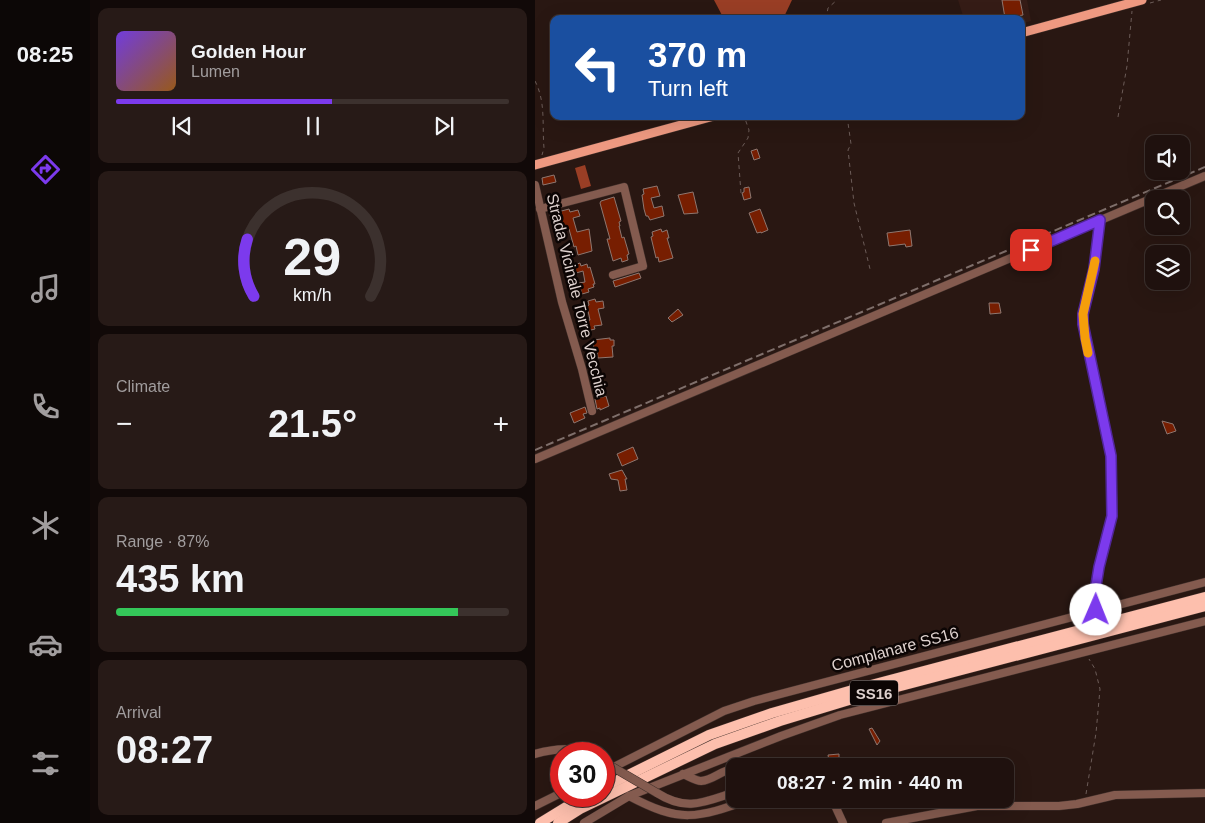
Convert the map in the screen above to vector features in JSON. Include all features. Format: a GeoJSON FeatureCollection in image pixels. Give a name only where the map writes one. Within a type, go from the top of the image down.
{"type":"FeatureCollection","features":[{"type":"Feature","properties":{"kind":"highway","name":"SS16"},"geometry":{"type":"LineString","coordinates":[[615,782],[709,735],[772,713],[1205,597]]}},
{"type":"Feature","properties":{"kind":"highway","name":"SS16"},"geometry":{"type":"LineString","coordinates":[[558,823],[580,809],[715,744],[780,721],[869,694],[1205,606]]}},
{"type":"Feature","properties":{"kind":"highway"},"geometry":{"type":"LineString","coordinates":[[540,823],[566,807]]}},
{"type":"Feature","properties":{"kind":"main road"},"geometry":{"type":"LineString","coordinates":[[1025,32],[1142,0]]}},
{"type":"Feature","properties":{"kind":"main road"},"geometry":{"type":"LineString","coordinates":[[538,161],[698,120]]}},
{"type":"Feature","properties":{"kind":"street"},"geometry":{"type":"LineString","coordinates":[[535,459],[1205,176]]}},
{"type":"Feature","properties":{"kind":"street","name":"Strada Vicinale Torre Vecchia"},"geometry":{"type":"LineString","coordinates":[[535,185],[592,411]]}},
{"type":"Feature","properties":{"kind":"street"},"geometry":{"type":"LineString","coordinates":[[540,209],[624,187],[643,266],[613,275]]}},
{"type":"Feature","properties":{"kind":"street"},"geometry":{"type":"LineString","coordinates":[[1096,610],[1095,592],[1099,567],[1112,516],[1112,470],[1111,456],[1083,324],[1083,314],[1094,269],[1100,220]]}},
{"type":"Feature","properties":{"kind":"street","name":"Complanare SS16"},"geometry":{"type":"LineString","coordinates":[[615,766],[725,711],[739,706],[877,667],[1205,582]]}},
{"type":"Feature","properties":{"kind":"street"},"geometry":{"type":"LineString","coordinates":[[584,823],[629,796],[781,736],[840,715],[1205,620]]}},
{"type":"Feature","properties":{"kind":"street"},"geometry":{"type":"LineString","coordinates":[[535,754],[550,750]]}},
{"type":"Feature","properties":{"kind":"street"},"geometry":{"type":"LineString","coordinates":[[615,769],[657,794],[679,804],[698,804],[726,795]]}},
{"type":"Feature","properties":{"kind":"street"},"geometry":{"type":"LineString","coordinates":[[683,774],[700,781],[709,779],[726,770]]}},
{"type":"Feature","properties":{"kind":"street"},"geometry":{"type":"LineString","coordinates":[[886,823],[977,806],[1059,806],[1115,795],[1205,793]]}},
{"type":"Feature","properties":{"kind":"street"},"geometry":{"type":"LineString","coordinates":[[629,796],[652,814],[676,822],[692,821],[727,808]]}},
{"type":"Feature","properties":{"kind":"street"},"geometry":{"type":"LineString","coordinates":[[535,806],[550,798]]}},
{"type":"Feature","properties":{"kind":"street"},"geometry":{"type":"LineString","coordinates":[[836,808],[843,823]]}},
{"type":"Feature","properties":{"kind":"path"},"geometry":{"type":"LineString","coordinates":[[827,15],[828,8],[837,0]]}},
{"type":"Feature","properties":{"kind":"path"},"geometry":{"type":"LineString","coordinates":[[1118,117],[1131,36],[1132,3]]}},
{"type":"Feature","properties":{"kind":"path"},"geometry":{"type":"LineString","coordinates":[[535,80],[541,93],[543,108],[544,148],[538,161]]}},
{"type":"Feature","properties":{"kind":"path"},"geometry":{"type":"LineString","coordinates":[[741,193],[738,152],[748,138],[749,130],[745,120]]}},
{"type":"Feature","properties":{"kind":"path"},"geometry":{"type":"LineString","coordinates":[[848,120],[851,144],[848,150],[854,203],[870,269]]}},
{"type":"Feature","properties":{"kind":"path"},"geometry":{"type":"LineString","coordinates":[[1084,652],[1095,669],[1100,689],[1096,733],[1085,792],[1087,802]]}},
{"type":"Feature","properties":{"kind":"shaded area"},"geometry":{"type":"Polygon","coordinates":[[[714,0],[792,0],[785,15],[722,15],[714,0]]]}},
{"type":"Feature","properties":{"kind":"shaded area"},"geometry":{"type":"Polygon","coordinates":[[[958,0],[1027,0],[1031,21],[1025,23],[1025,15],[963,15],[958,0]]]}},
{"type":"Feature","properties":{"kind":"shaded area"},"geometry":{"type":"Polygon","coordinates":[[[585,165],[591,186],[581,189],[575,168],[585,165]]]}},
{"type":"Feature","properties":{"kind":"building"},"geometry":{"type":"Polygon","coordinates":[[[1002,0],[1020,0],[1023,15],[1004,15],[1002,0]]]}},
{"type":"Feature","properties":{"kind":"building"},"geometry":{"type":"Polygon","coordinates":[[[757,149],[760,158],[754,160],[751,151],[757,149]]]}},
{"type":"Feature","properties":{"kind":"building"},"geometry":{"type":"Polygon","coordinates":[[[554,175],[556,182],[543,185],[542,178],[554,175]]]}},
{"type":"Feature","properties":{"kind":"building"},"geometry":{"type":"Polygon","coordinates":[[[657,186],[660,196],[651,198],[654,208],[662,206],[664,216],[650,220],[646,216],[644,209],[643,189],[657,186]]]}},
{"type":"Feature","properties":{"kind":"building"},"geometry":{"type":"Polygon","coordinates":[[[749,187],[751,198],[744,200],[742,193],[744,188],[749,187]]]}},
{"type":"Feature","properties":{"kind":"building"},"geometry":{"type":"Polygon","coordinates":[[[693,192],[698,213],[684,214],[678,195],[693,192]]]}},
{"type":"Feature","properties":{"kind":"building"},"geometry":{"type":"Polygon","coordinates":[[[614,197],[621,221],[619,226],[622,238],[624,237],[629,254],[627,255],[628,260],[622,262],[621,258],[613,261],[607,239],[610,239],[600,203],[614,197]]]}},
{"type":"Feature","properties":{"kind":"building"},"geometry":{"type":"Polygon","coordinates":[[[569,209],[570,212],[578,210],[580,216],[573,218],[577,232],[589,229],[592,251],[578,255],[569,229],[561,231],[559,222],[552,223],[550,214],[569,209]]]}},
{"type":"Feature","properties":{"kind":"building"},"geometry":{"type":"Polygon","coordinates":[[[760,209],[768,230],[757,233],[749,213],[760,209]]]}},
{"type":"Feature","properties":{"kind":"building"},"geometry":{"type":"Polygon","coordinates":[[[661,229],[662,232],[667,230],[669,238],[667,238],[673,258],[659,262],[658,257],[656,258],[651,237],[653,236],[652,232],[661,229]]]}},
{"type":"Feature","properties":{"kind":"building"},"geometry":{"type":"Polygon","coordinates":[[[910,230],[912,246],[906,247],[905,244],[889,246],[887,233],[910,230]]]}},
{"type":"Feature","properties":{"kind":"building"},"geometry":{"type":"Polygon","coordinates":[[[580,263],[581,266],[587,264],[588,268],[590,267],[595,284],[593,284],[594,287],[588,289],[589,292],[582,294],[579,283],[585,282],[583,271],[576,273],[574,265],[580,263]]]}},
{"type":"Feature","properties":{"kind":"building"},"geometry":{"type":"Polygon","coordinates":[[[639,273],[641,278],[615,287],[613,281],[639,273]]]}},
{"type":"Feature","properties":{"kind":"building"},"geometry":{"type":"Polygon","coordinates":[[[595,299],[596,302],[603,301],[604,308],[598,309],[602,325],[594,326],[595,329],[587,331],[584,321],[590,320],[587,306],[589,305],[588,301],[595,299]]]}},
{"type":"Feature","properties":{"kind":"building"},"geometry":{"type":"Polygon","coordinates":[[[989,303],[999,303],[1001,313],[990,314],[989,303]]]}},
{"type":"Feature","properties":{"kind":"building"},"geometry":{"type":"Polygon","coordinates":[[[678,309],[683,315],[672,322],[668,318],[678,309]]]}},
{"type":"Feature","properties":{"kind":"building"},"geometry":{"type":"Polygon","coordinates":[[[610,338],[610,340],[614,340],[614,346],[612,346],[613,357],[598,358],[597,350],[594,350],[593,340],[610,338]]]}},
{"type":"Feature","properties":{"kind":"building"},"geometry":{"type":"Polygon","coordinates":[[[606,396],[609,406],[600,410],[600,408],[597,409],[595,399],[606,396]]]}},
{"type":"Feature","properties":{"kind":"building"},"geometry":{"type":"Polygon","coordinates":[[[585,407],[587,413],[583,414],[585,418],[574,423],[570,413],[585,407]]]}},
{"type":"Feature","properties":{"kind":"building"},"geometry":{"type":"Polygon","coordinates":[[[1162,421],[1173,424],[1176,431],[1167,434],[1162,421]]]}},
{"type":"Feature","properties":{"kind":"building"},"geometry":{"type":"Polygon","coordinates":[[[633,447],[638,459],[622,466],[617,454],[633,447]]]}},
{"type":"Feature","properties":{"kind":"building"},"geometry":{"type":"Polygon","coordinates":[[[622,470],[627,479],[625,479],[627,490],[620,491],[618,480],[611,479],[609,474],[622,470]]]}},
{"type":"Feature","properties":{"kind":"building"},"geometry":{"type":"Polygon","coordinates":[[[872,728],[880,741],[877,745],[869,729],[872,728]]]}},
{"type":"Feature","properties":{"kind":"building"},"geometry":{"type":"Polygon","coordinates":[[[839,754],[839,758],[828,758],[828,755],[839,754]]]}},
{"type":"Feature","properties":{"kind":"railway"},"geometry":{"type":"LineString","coordinates":[[535,450],[1205,167]]}},
{"type":"Feature","properties":{"kind":"slow traffic"},"geometry":{"type":"LineString","coordinates":[[1088,353],[1083,314],[1095,261]]}},
{"type":"Feature","properties":{"kind":"route"},"geometry":{"type":"LineString","coordinates":[[1031,250],[1100,220],[1094,269],[1083,314],[1085,338],[1111,456],[1112,470],[1113,501],[1111,525],[1099,567],[1095,592],[1096,610]]}}]}
